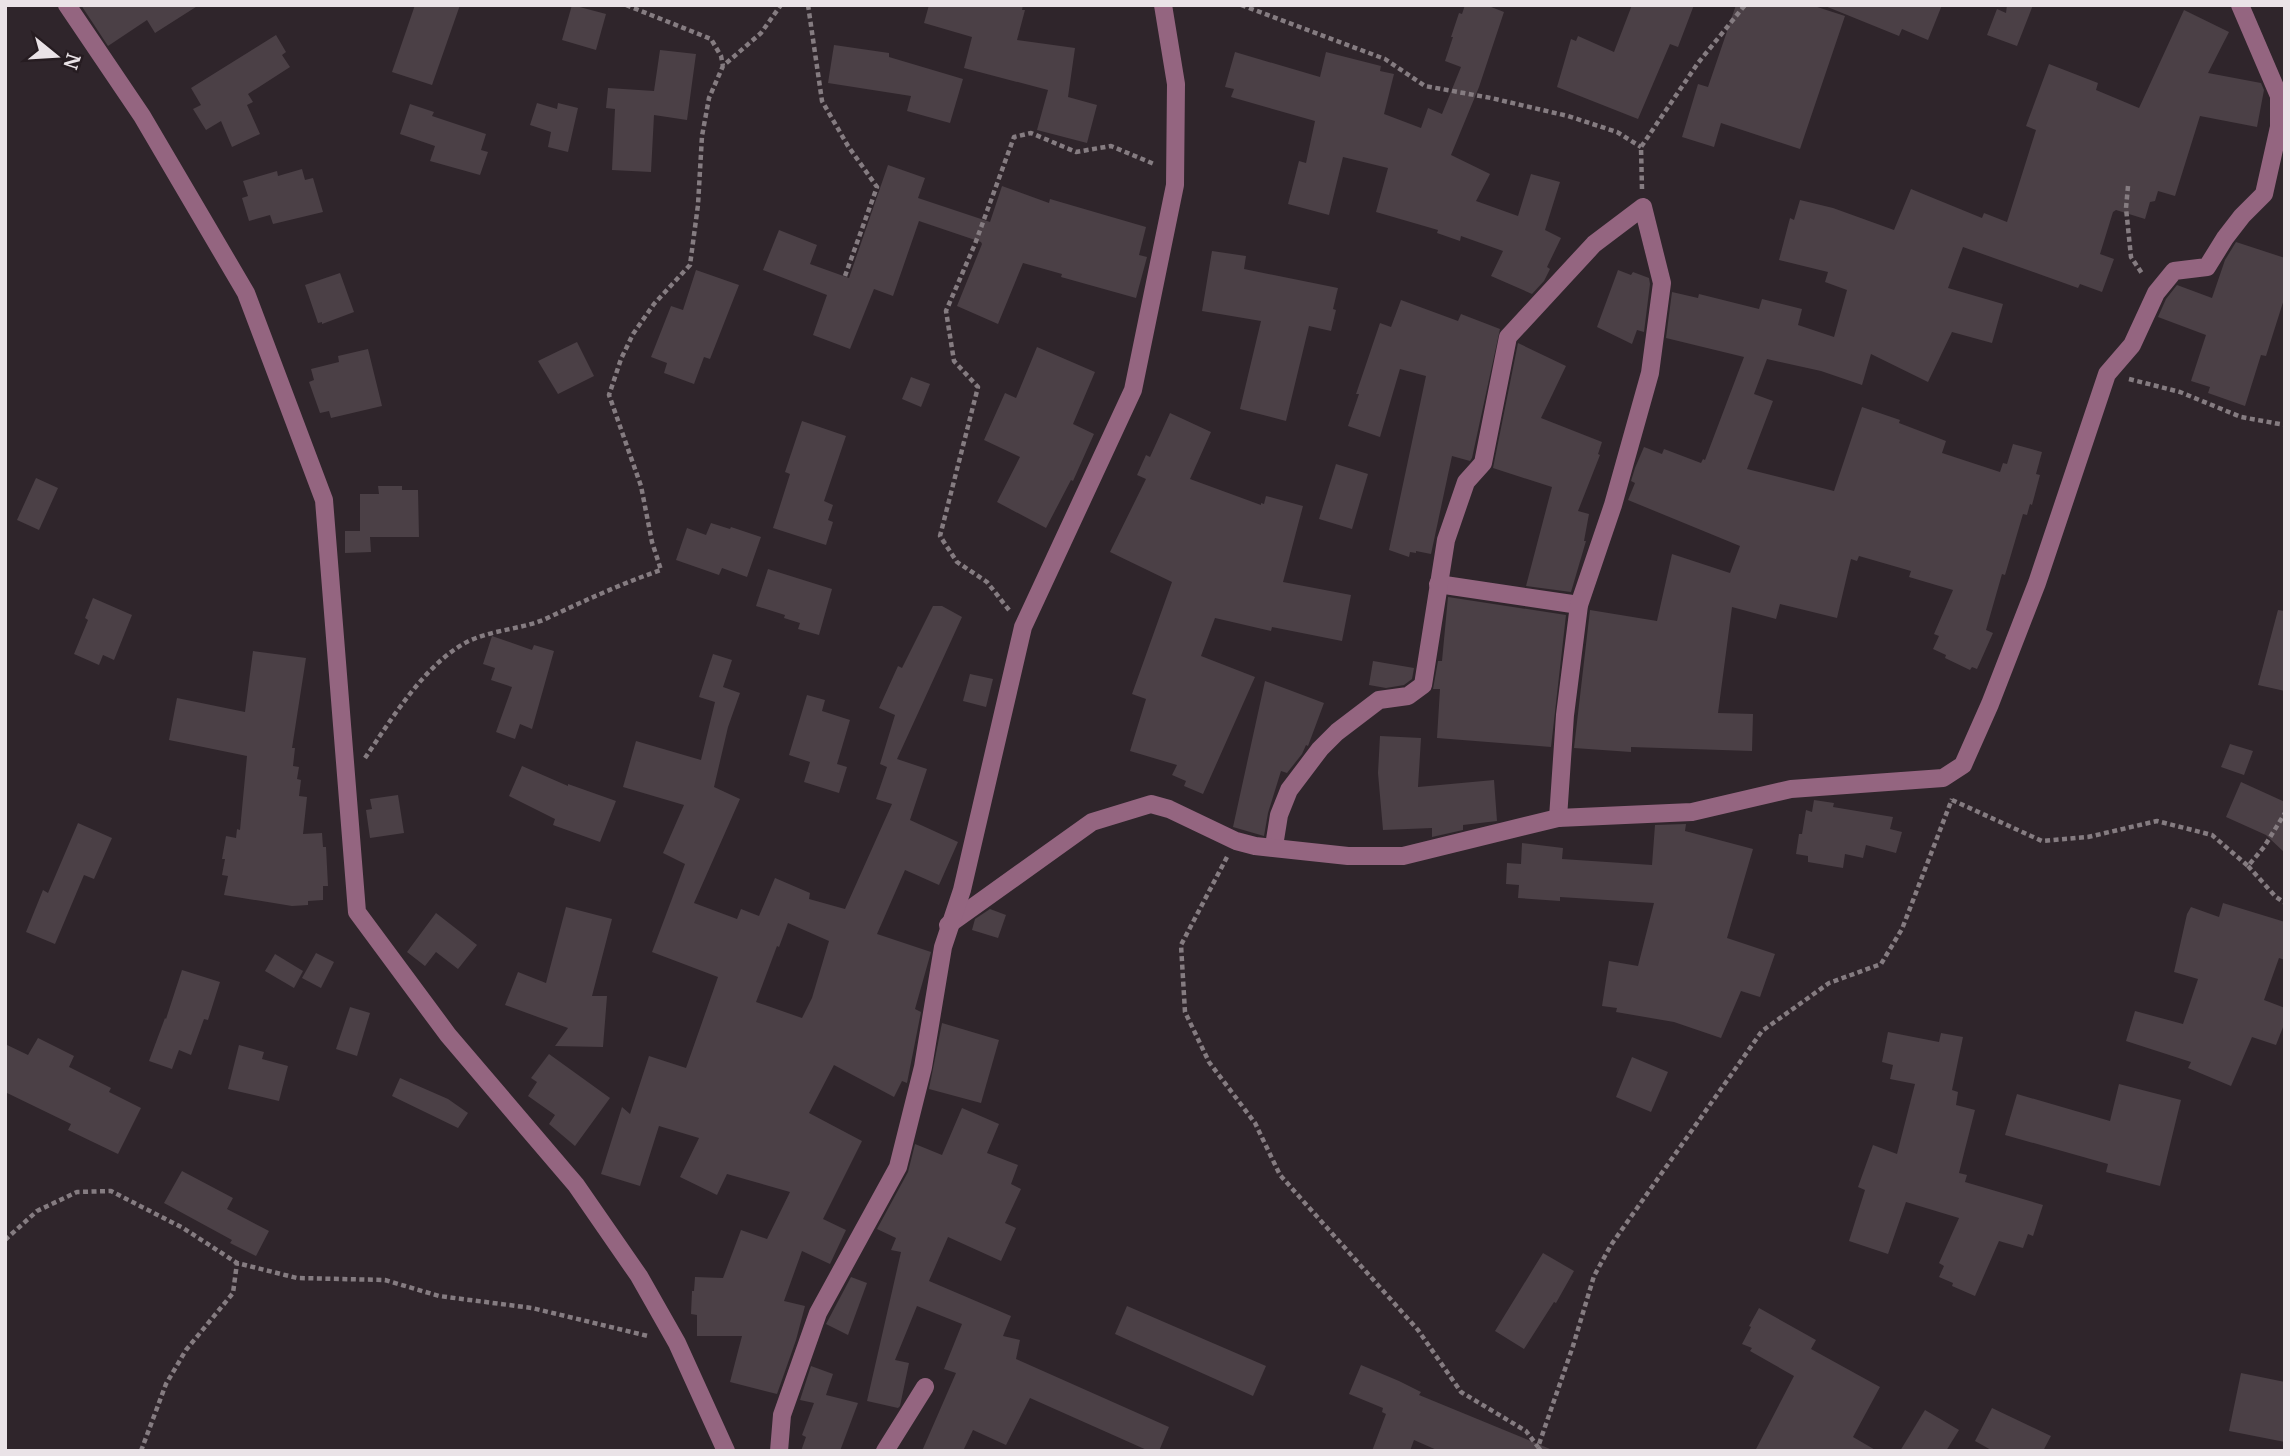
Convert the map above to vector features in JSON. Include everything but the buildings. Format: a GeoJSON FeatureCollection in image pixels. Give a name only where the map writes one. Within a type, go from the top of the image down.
{"type":"FeatureCollection","features":[{"type":"Feature","properties":{"kind":"street"},"geometry":{"type":"LineString","coordinates":[[67,5],[142,116],[246,293],[324,500],[357,912],[448,1035],[576,1185],[639,1276],[677,1343],[726,1451]]}},
{"type":"Feature","properties":{"kind":"street"},"geometry":{"type":"LineString","coordinates":[[779,1451],[782,1415],[818,1313],[898,1167],[923,1067],[948,925],[962,890],[1023,627],[1133,390],[1175,185],[1176,83],[1163,5]]}},
{"type":"Feature","properties":{"kind":"street"},"geometry":{"type":"LineString","coordinates":[[948,925],[1092,822],[1151,804],[1169,809],[1236,841],[1255,846],[1348,856],[1403,856],[1558,818],[1692,811],[1791,789],[1942,778],[1963,765],[2037,583],[2108,374],[2132,345],[2156,293],[2174,271],[2207,267],[2224,238],[2264,194],[2279,127],[2279,96],[2240,5]]}},
{"type":"Feature","properties":{"kind":"street"},"geometry":{"type":"LineString","coordinates":[[1274,846],[1279,815],[1289,790],[1320,749],[1337,732],[1379,700],[1408,696],[1423,685],[1446,540],[1466,482],[1483,463],[1508,337],[1594,244],[1643,207],[1662,283],[1650,373],[1613,505],[1579,605],[1565,715],[1558,818]]}},
{"type":"Feature","properties":{"kind":"street"},"geometry":{"type":"LineString","coordinates":[[1438,584],[1579,605]]}},
{"type":"Feature","properties":{"kind":"street"},"geometry":{"type":"LineString","coordinates":[[885,1451],[925,1387]]}},
{"type":"Feature","properties":{"kind":"path"},"geometry":{"type":"LineString","coordinates":[[625,5],[711,38],[723,66]]}},
{"type":"Feature","properties":{"kind":"path"},"geometry":{"type":"LineString","coordinates":[[346,782],[357,771],[406,698],[448,656],[470,641],[539,621],[624,583],[661,570],[652,542],[641,486],[609,395],[633,334],[654,304],[691,265],[702,136],[709,98],[723,66],[761,33],[781,5]]}},
{"type":"Feature","properties":{"kind":"path"},"geometry":{"type":"LineString","coordinates":[[808,5],[822,101],[848,146],[877,187],[845,276]]}},
{"type":"Feature","properties":{"kind":"path"},"geometry":{"type":"LineString","coordinates":[[1241,5],[1385,59],[1425,86],[1568,116],[1617,132],[1641,148]]}},
{"type":"Feature","properties":{"kind":"path"},"geometry":{"type":"LineString","coordinates":[[1643,207],[1641,148],[1698,63],[1745,5]]}},
{"type":"Feature","properties":{"kind":"path"},"geometry":{"type":"LineString","coordinates":[[1023,627],[987,582],[957,562],[940,536],[978,387],[954,361],[946,311],[975,244],[1014,137],[1031,133],[1076,152],[1111,146],[1155,164],[1175,185]]}},
{"type":"Feature","properties":{"kind":"path"},"geometry":{"type":"LineString","coordinates":[[2128,186],[2126,208],[2131,257],[2156,293]]}},
{"type":"Feature","properties":{"kind":"path"},"geometry":{"type":"LineString","coordinates":[[2108,374],[2180,391],[2241,417],[2285,425]]}},
{"type":"Feature","properties":{"kind":"path"},"geometry":{"type":"LineString","coordinates":[[1539,1449],[1594,1276],[1611,1245],[1762,1031],[1829,983],[1881,964],[1902,929],[1963,765]]}},
{"type":"Feature","properties":{"kind":"path"},"geometry":{"type":"LineString","coordinates":[[1952,800],[2042,841],[2088,837],[2157,821],[2212,835],[2248,866],[2276,897],[2285,902]]}},
{"type":"Feature","properties":{"kind":"path"},"geometry":{"type":"LineString","coordinates":[[2248,866],[2264,847],[2285,813]]}},
{"type":"Feature","properties":{"kind":"path"},"geometry":{"type":"LineString","coordinates":[[1236,841],[1181,945],[1185,1012],[1209,1062],[1255,1123],[1280,1175],[1419,1330],[1461,1392],[1526,1432],[1539,1449]]}},
{"type":"Feature","properties":{"kind":"path"},"geometry":{"type":"LineString","coordinates":[[5,1240],[37,1211],[77,1192],[111,1191],[183,1228],[237,1263],[297,1278],[385,1280],[439,1296],[532,1308],[677,1343]]}},
{"type":"Feature","properties":{"kind":"path"},"geometry":{"type":"LineString","coordinates":[[141,1451],[166,1384],[186,1350],[233,1293],[237,1263]]}}]}
